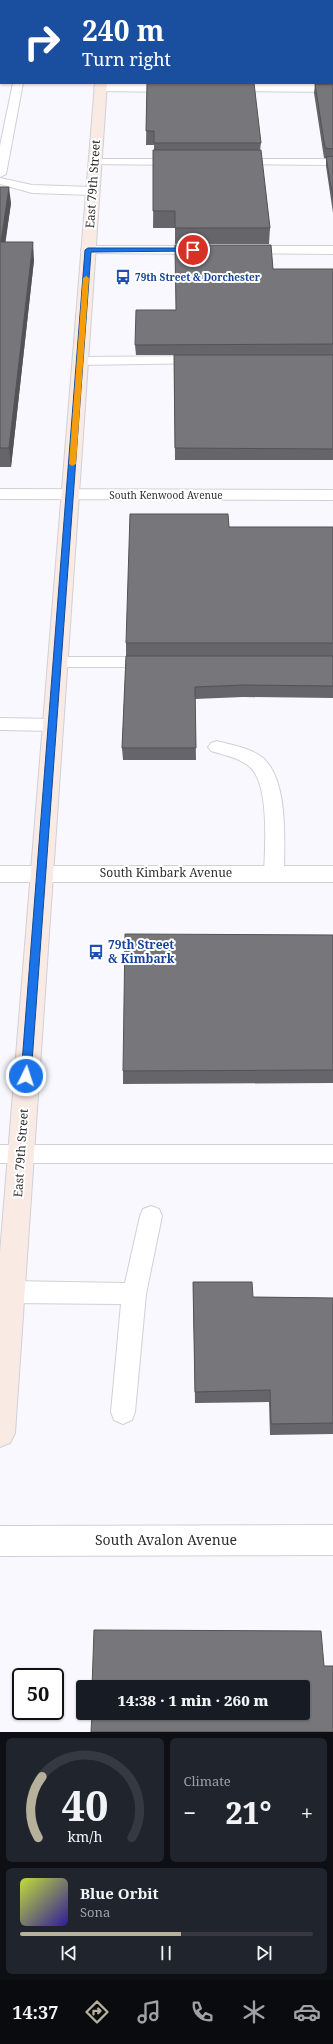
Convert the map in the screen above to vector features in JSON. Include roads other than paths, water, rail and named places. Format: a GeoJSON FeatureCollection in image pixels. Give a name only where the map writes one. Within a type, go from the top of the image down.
{"type":"FeatureCollection","features":[{"type":"Feature","properties":{"kind":"main road","name":"East 79th Street"},"geometry":{"type":"LineString","coordinates":[[0,1433],[10,1292],[10,1154],[41,873],[100,85]]}},
{"type":"Feature","properties":{"kind":"street"},"geometry":{"type":"LineString","coordinates":[[100,85],[185,88]]}},
{"type":"Feature","properties":{"kind":"street"},"geometry":{"type":"LineString","coordinates":[[208,88],[333,88]]}},
{"type":"Feature","properties":{"kind":"street"},"geometry":{"type":"LineString","coordinates":[[88,250],[216,250]]}},
{"type":"Feature","properties":{"kind":"street"},"geometry":{"type":"LineString","coordinates":[[232,250],[333,250]]}},
{"type":"Feature","properties":{"kind":"street","name":"South Kenwood Avenue"},"geometry":{"type":"LineString","coordinates":[[0,494],[333,495]]}},
{"type":"Feature","properties":{"kind":"street","name":"South Kimbark Avenue"},"geometry":{"type":"LineString","coordinates":[[0,874],[333,874]]}},
{"type":"Feature","properties":{"kind":"street","name":"South Avalon Avenue"},"geometry":{"type":"LineString","coordinates":[[0,1541],[333,1540]]}},
{"type":"Feature","properties":{"kind":"lane"},"geometry":{"type":"LineString","coordinates":[[0,174],[18,84]]}},
{"type":"Feature","properties":{"kind":"lane"},"geometry":{"type":"LineString","coordinates":[[95,162],[191,162]]}},
{"type":"Feature","properties":{"kind":"lane"},"geometry":{"type":"LineString","coordinates":[[230,162],[333,162]]}},
{"type":"Feature","properties":{"kind":"lane"},"geometry":{"type":"LineString","coordinates":[[0,181],[32,189],[93,191]]}},
{"type":"Feature","properties":{"kind":"lane"},"geometry":{"type":"LineString","coordinates":[[80,361],[214,360]]}},
{"type":"Feature","properties":{"kind":"lane"},"geometry":{"type":"LineString","coordinates":[[58,662],[170,662]]}},
{"type":"Feature","properties":{"kind":"lane"},"geometry":{"type":"LineString","coordinates":[[0,724],[53,724]]}},
{"type":"Feature","properties":{"kind":"lane"},"geometry":{"type":"LineString","coordinates":[[217,747],[241,754],[259,764],[268,782],[274,810],[274,874]]}},
{"type":"Feature","properties":{"kind":"lane"},"geometry":{"type":"LineString","coordinates":[[10,1154],[333,1154]]}},
{"type":"Feature","properties":{"kind":"lane"},"geometry":{"type":"LineString","coordinates":[[123,1412],[134,1294],[151,1216]]}},
{"type":"Feature","properties":{"kind":"lane"},"geometry":{"type":"LineString","coordinates":[[10,1292],[134,1294]]}},
{"type":"Feature","properties":{"kind":"place","name":"79th Street & Dorchester"},"geometry":{"type":"Point","coordinates":[123,277]}},
{"type":"Feature","properties":{"kind":"place","name":"79th Street & Kimbark"},"geometry":{"type":"Point","coordinates":[96,952]}}]}
